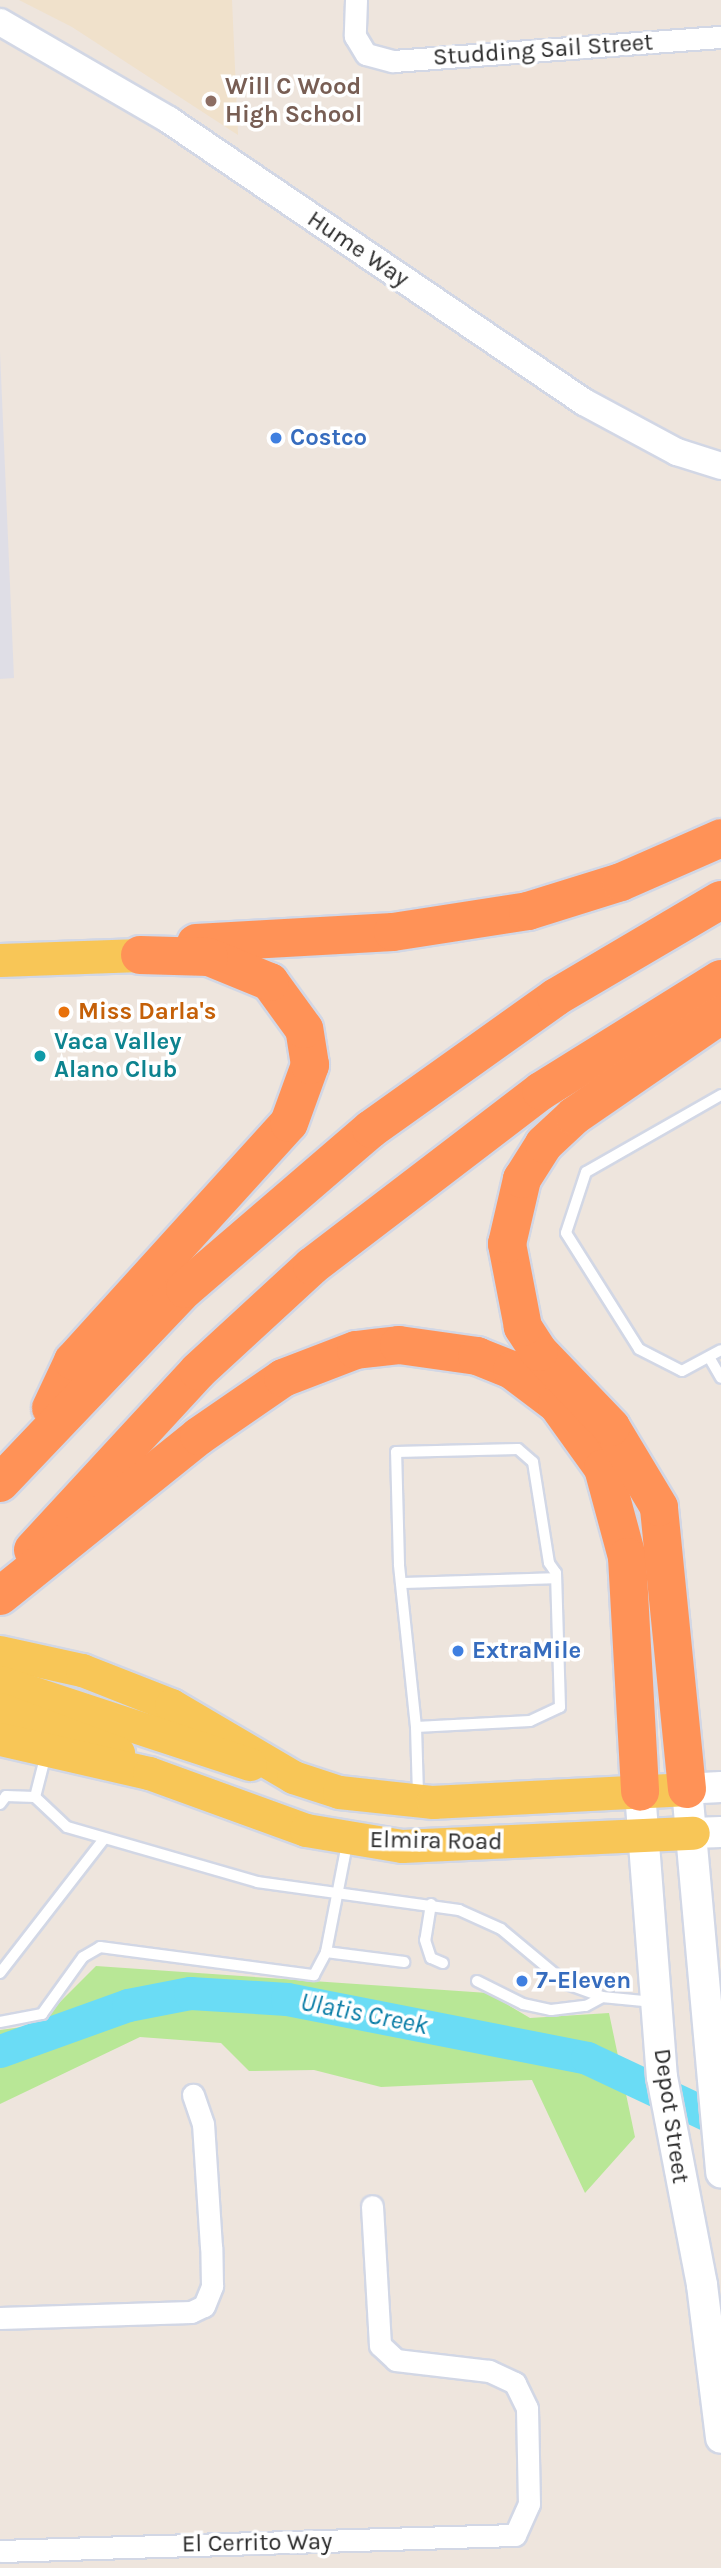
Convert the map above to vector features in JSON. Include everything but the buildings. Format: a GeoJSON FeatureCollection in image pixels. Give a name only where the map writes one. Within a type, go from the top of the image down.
{"type":"FeatureCollection","features":[{"type":"Feature","properties":{"kind":"highway"},"geometry":{"type":"LineString","coordinates":[[140,955],[167,945],[393,932],[528,911],[621,882],[721,838]]}},
{"type":"Feature","properties":{"kind":"highway"},"geometry":{"type":"LineString","coordinates":[[0,1483],[35,1443],[185,1289],[371,1129],[556,997],[721,900]]}},
{"type":"Feature","properties":{"kind":"highway"},"geometry":{"type":"LineString","coordinates":[[35,1443],[74,1362],[289,1123],[310,1065],[304,1029],[270,982],[209,957],[140,955]]}},
{"type":"Feature","properties":{"kind":"highway"},"geometry":{"type":"LineString","coordinates":[[0,1589],[124,1447],[312,1266],[531,1098],[721,979]]}},
{"type":"Feature","properties":{"kind":"highway"},"geometry":{"type":"LineString","coordinates":[[704,1788],[659,1507],[611,1427],[539,1352],[523,1327],[507,1244],[522,1179],[544,1144],[574,1116],[721,1015]]}},
{"type":"Feature","properties":{"kind":"highway"},"geometry":{"type":"LineString","coordinates":[[0,1596],[198,1436],[283,1378],[356,1350],[411,1346],[477,1356],[512,1370],[557,1404],[603,1468],[627,1557],[640,1792]]}},
{"type":"Feature","properties":{"kind":"main road"},"geometry":{"type":"LineString","coordinates":[[0,960],[140,955]]}},
{"type":"Feature","properties":{"kind":"main road","name":"Elmira Road"},"geometry":{"type":"LineString","coordinates":[[0,1652],[82,1670],[172,1706],[293,1777]]}},
{"type":"Feature","properties":{"kind":"main road","name":"Elmira Road"},"geometry":{"type":"LineString","coordinates":[[0,1682],[293,1777],[362,1796],[418,1801],[704,1788]]}},
{"type":"Feature","properties":{"kind":"main road","name":"Elmira Road"},"geometry":{"type":"LineString","coordinates":[[0,1709],[108,1746],[149,1773]]}},
{"type":"Feature","properties":{"kind":"main road","name":"Elmira Road"},"geometry":{"type":"LineString","coordinates":[[0,1739],[149,1773],[306,1830],[348,1838],[455,1846],[707,1833]]}},
{"type":"Feature","properties":{"kind":"main road","name":"Depot Street"},"geometry":{"type":"LineString","coordinates":[[704,1788],[712,2082],[721,2172]]}},
{"type":"Feature","properties":{"kind":"main road","name":"Depot Street"},"geometry":{"type":"LineString","coordinates":[[640,1792],[662,2077],[671,2144],[702,2285],[721,2438]]}},
{"type":"Feature","properties":{"kind":"street","name":"Studding Sail Street"},"geometry":{"type":"LineString","coordinates":[[356,0],[355,36],[366,54],[393,61],[721,37]]}},
{"type":"Feature","properties":{"kind":"street","name":"Hume Way"},"geometry":{"type":"LineString","coordinates":[[0,22],[170,120],[584,402],[677,452],[721,466]]}},
{"type":"Feature","properties":{"kind":"street"},"geometry":{"type":"LineString","coordinates":[[0,2318],[191,2312],[204,2305],[212,2286],[211,2247],[203,2124],[193,2095]]}},
{"type":"Feature","properties":{"kind":"street","name":"El Cerrito Way"},"geometry":{"type":"LineString","coordinates":[[0,2552],[515,2535],[529,2504],[527,2408],[515,2383],[489,2371],[396,2360],[380,2345],[372,2206]]}},
{"type":"Feature","properties":{"kind":"lane"},"geometry":{"type":"LineString","coordinates":[[721,1095],[586,1172],[566,1233],[639,1349],[682,1371],[721,1350]]}},
{"type":"Feature","properties":{"kind":"lane"},"geometry":{"type":"LineString","coordinates":[[709,1357],[721,1378]]}},
{"type":"Feature","properties":{"kind":"lane"},"geometry":{"type":"LineString","coordinates":[[416,1727],[530,1721],[560,1707],[556,1578],[533,1462],[518,1449],[449,1446],[396,1452],[401,1583],[416,1727],[418,1801]]}},
{"type":"Feature","properties":{"kind":"lane"},"geometry":{"type":"LineString","coordinates":[[401,1583],[556,1578]]}},
{"type":"Feature","properties":{"kind":"lane"},"geometry":{"type":"LineString","coordinates":[[35,1797],[47,1751]]}},
{"type":"Feature","properties":{"kind":"lane"},"geometry":{"type":"LineString","coordinates":[[0,1804],[6,1796],[35,1797],[67,1827],[103,1840],[257,1882],[431,1904],[501,1929],[553,1975],[601,1997],[656,2003]]}},
{"type":"Feature","properties":{"kind":"lane"},"geometry":{"type":"LineString","coordinates":[[0,2022],[42,2014],[83,1957],[100,1947],[314,1975],[326,1952],[334,1892],[348,1838]]}},
{"type":"Feature","properties":{"kind":"lane"},"geometry":{"type":"LineString","coordinates":[[0,1973],[103,1840]]}},
{"type":"Feature","properties":{"kind":"lane"},"geometry":{"type":"LineString","coordinates":[[431,1904],[425,1940],[431,1958],[443,1963]]}},
{"type":"Feature","properties":{"kind":"lane"},"geometry":{"type":"LineString","coordinates":[[326,1952],[404,1962]]}},
{"type":"Feature","properties":{"kind":"lane"},"geometry":{"type":"LineString","coordinates":[[477,1981],[523,2004],[551,2010],[586,2006],[601,1997]]}},
{"type":"Feature","properties":{"kind":"shaded area","name":"Will C Wood High School"},"geometry":{"type":"Polygon","coordinates":[[[19,0],[232,0],[238,135],[72,27],[19,0]]]}},
{"type":"Feature","properties":{"kind":"shaded area"},"geometry":{"type":"Polygon","coordinates":[[[0,352],[14,678],[0,679],[0,352]]]}},
{"type":"Feature","properties":{"kind":"green space"},"geometry":{"type":"Polygon","coordinates":[[[96,1966],[488,1993],[530,2018],[609,2013],[635,2137],[585,2193],[532,2080],[381,2087],[314,2070],[249,2071],[221,2043],[140,2037],[0,2104],[0,2030],[37,2025],[96,1966]]]}},
{"type":"Feature","properties":{"kind":"waterway","name":"Ulatis Creek"},"geometry":{"type":"LineString","coordinates":[[0,2051],[128,2005],[190,1993],[287,1999],[587,2058],[721,2121]]}},
{"type":"Feature","properties":{"kind":"place","name":"Will C Wood High School"},"geometry":{"type":"Point","coordinates":[211,101]}},
{"type":"Feature","properties":{"kind":"place","name":"Costco"},"geometry":{"type":"Point","coordinates":[276,438]}},
{"type":"Feature","properties":{"kind":"place","name":"Miss Darla's"},"geometry":{"type":"Point","coordinates":[64,1012]}},
{"type":"Feature","properties":{"kind":"place","name":"Vaca Valley Alano Club"},"geometry":{"type":"Point","coordinates":[40,1056]}},
{"type":"Feature","properties":{"kind":"place","name":"ExtraMile"},"geometry":{"type":"Point","coordinates":[458,1651]}},
{"type":"Feature","properties":{"kind":"place","name":"7-Eleven"},"geometry":{"type":"Point","coordinates":[522,1981]}}]}
